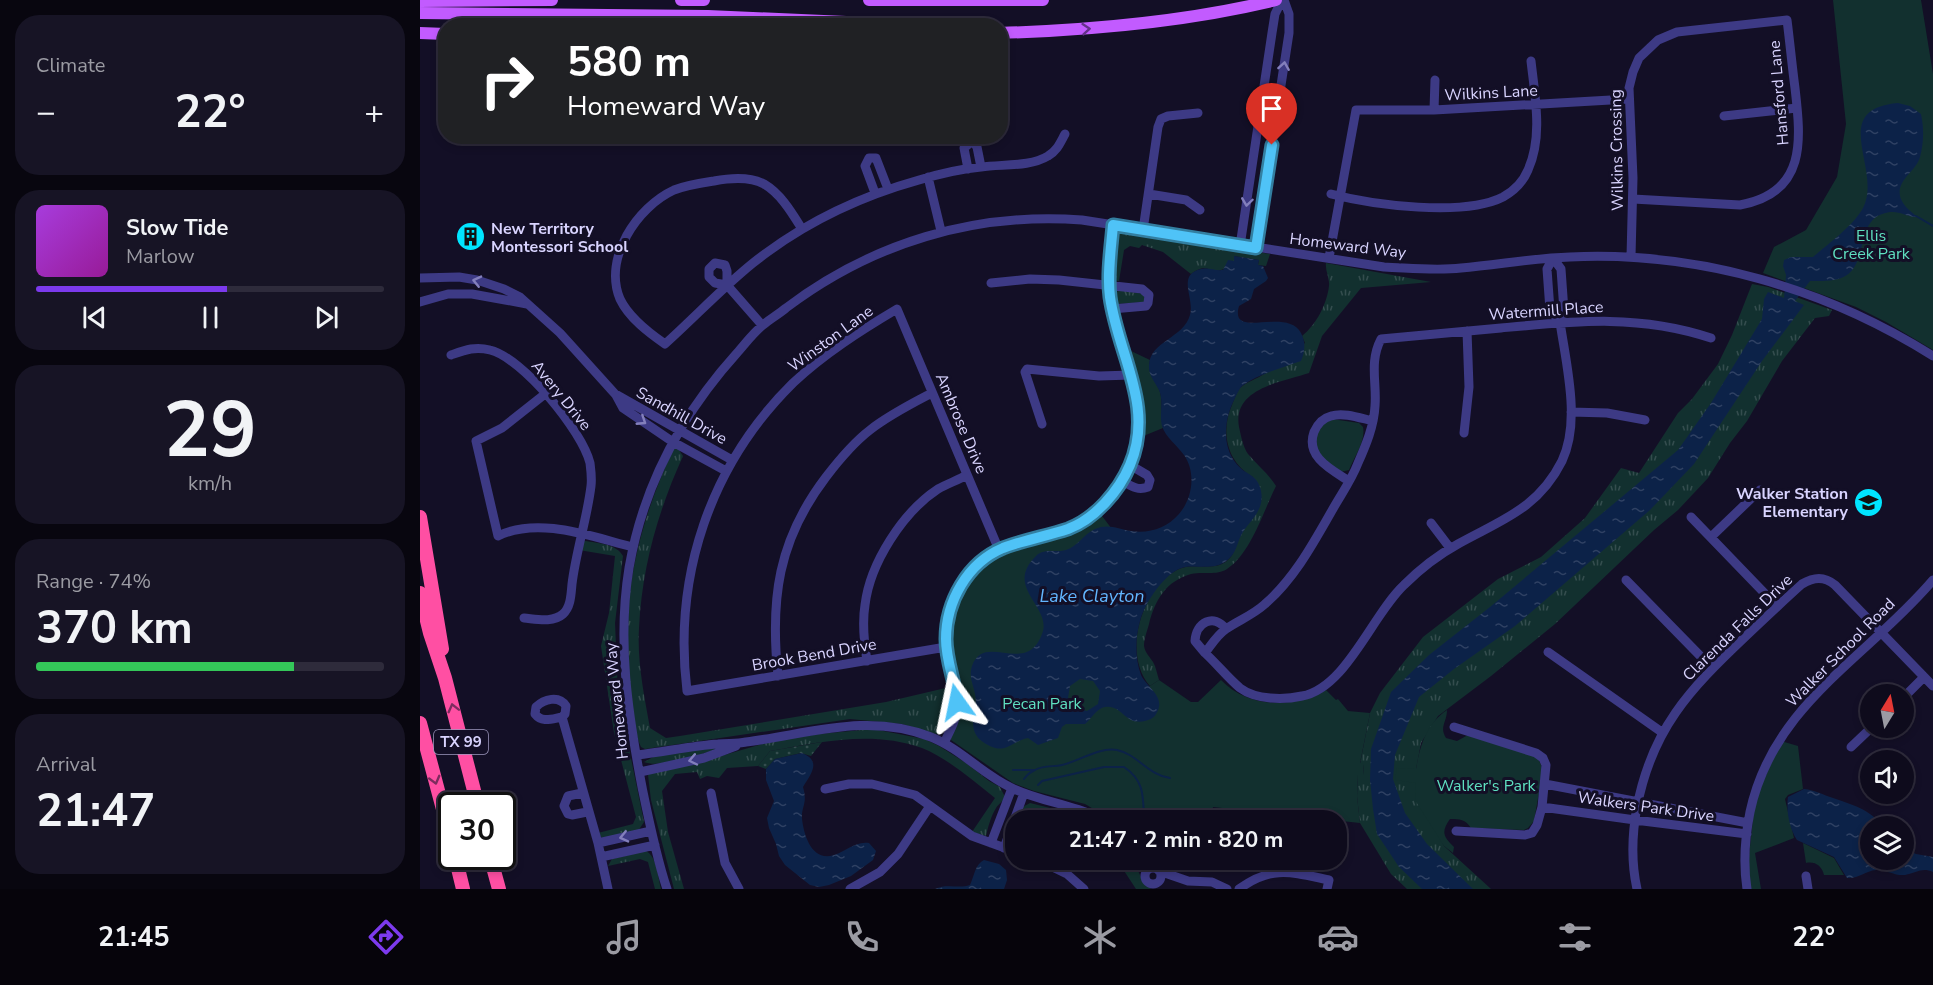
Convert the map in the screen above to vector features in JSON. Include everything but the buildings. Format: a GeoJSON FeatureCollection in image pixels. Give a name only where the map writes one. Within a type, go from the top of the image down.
{"type":"FeatureCollection","features":[{"type":"Feature","properties":{"kind":"highway","name":"TX 99"},"geometry":{"type":"LineString","coordinates":[[420,517],[445,678],[474,792]]}},
{"type":"Feature","properties":{"kind":"highway"},"geometry":{"type":"LineString","coordinates":[[420,593],[445,678]]}},
{"type":"Feature","properties":{"kind":"highway","name":"TX 99"},"geometry":{"type":"LineString","coordinates":[[420,723],[438,792]]}},
{"type":"Feature","properties":{"kind":"highway"},"geometry":{"type":"LineString","coordinates":[[459,870],[464,889]]}},
{"type":"Feature","properties":{"kind":"highway"},"geometry":{"type":"LineString","coordinates":[[494,870],[499,889]]}},
{"type":"Feature","properties":{"kind":"main road"},"geometry":{"type":"LineString","coordinates":[[420,1],[552,0]]}},
{"type":"Feature","properties":{"kind":"main road"},"geometry":{"type":"LineString","coordinates":[[681,0],[704,0]]}},
{"type":"Feature","properties":{"kind":"main road"},"geometry":{"type":"LineString","coordinates":[[869,0],[1043,0]]}},
{"type":"Feature","properties":{"kind":"main road"},"geometry":{"type":"LineString","coordinates":[[1008,32],[1066,31],[1159,21],[1245,8],[1276,0]]}},
{"type":"Feature","properties":{"kind":"main road"},"geometry":{"type":"LineString","coordinates":[[420,13],[754,18]]}},
{"type":"Feature","properties":{"kind":"main road"},"geometry":{"type":"LineString","coordinates":[[420,33],[438,34]]}},
{"type":"Feature","properties":{"kind":"street"},"geometry":{"type":"LineString","coordinates":[[1240,246],[1275,14],[1283,0]]}},
{"type":"Feature","properties":{"kind":"street"},"geometry":{"type":"LineString","coordinates":[[1256,248],[1289,33],[1289,14],[1283,0]]}},
{"type":"Feature","properties":{"kind":"street","name":"Wilkins Crossing"},"geometry":{"type":"LineString","coordinates":[[1630,256],[1633,199],[1628,99],[1630,81],[1639,58],[1653,43],[1667,35],[1787,20]]}},
{"type":"Feature","properties":{"kind":"street","name":"Hansford Lane"},"geometry":{"type":"LineString","coordinates":[[1633,199],[1734,205],[1766,196],[1782,184],[1795,163],[1799,141],[1787,20]]}},
{"type":"Feature","properties":{"kind":"street"},"geometry":{"type":"LineString","coordinates":[[1329,258],[1336,195],[1389,204],[1428,207],[1465,206],[1506,196],[1524,178],[1533,158],[1536,104],[1531,62]]}},
{"type":"Feature","properties":{"kind":"street"},"geometry":{"type":"LineString","coordinates":[[1434,110],[1435,80]]}},
{"type":"Feature","properties":{"kind":"street","name":"Wilkins Lane"},"geometry":{"type":"LineString","coordinates":[[1336,195],[1356,110],[1434,110],[1628,99]]}},
{"type":"Feature","properties":{"kind":"street"},"geometry":{"type":"LineString","coordinates":[[1724,116],[1797,108]]}},
{"type":"Feature","properties":{"kind":"street"},"geometry":{"type":"LineString","coordinates":[[1143,230],[1161,119],[1168,116],[1198,113]]}},
{"type":"Feature","properties":{"kind":"street"},"geometry":{"type":"LineString","coordinates":[[802,229],[790,210],[775,193],[755,181],[725,179],[674,190],[653,203],[632,225],[617,265],[616,285],[622,303],[646,329],[665,344],[727,285],[753,264],[802,229],[842,207],[875,193],[928,177],[1043,159],[1056,150],[1065,134]]}},
{"type":"Feature","properties":{"kind":"street"},"geometry":{"type":"LineString","coordinates":[[968,144],[964,148],[968,169]]}},
{"type":"Feature","properties":{"kind":"street"},"geometry":{"type":"LineString","coordinates":[[975,144],[981,167]]}},
{"type":"Feature","properties":{"kind":"street"},"geometry":{"type":"LineString","coordinates":[[875,193],[865,166],[868,158],[876,158],[888,189]]}},
{"type":"Feature","properties":{"kind":"street"},"geometry":{"type":"LineString","coordinates":[[928,177],[941,231]]}},
{"type":"Feature","properties":{"kind":"street"},"geometry":{"type":"LineString","coordinates":[[1149,194],[1186,200],[1200,210]]}},
{"type":"Feature","properties":{"kind":"street","name":"Homeward Way"},"geometry":{"type":"LineString","coordinates":[[667,889],[651,831],[640,772],[626,689],[624,654],[625,599],[633,547],[650,491],[679,430],[709,385],[762,325],[804,294],[845,269],[895,246],[967,225],[1023,219],[1064,219],[1384,267],[1459,268],[1522,260],[1630,256],[1706,267],[1773,283],[1853,312],[1933,356]]}},
{"type":"Feature","properties":{"kind":"street"},"geometry":{"type":"LineString","coordinates":[[944,743],[958,707],[946,647],[946,627],[956,594],[968,575],[977,565],[999,550],[1069,528],[1096,511],[1116,490],[1130,465],[1137,443],[1139,409],[1132,375],[1112,309],[1109,286],[1113,225]]}},
{"type":"Feature","properties":{"kind":"street"},"geometry":{"type":"LineString","coordinates":[[1226,628],[1220,622],[1208,620],[1202,623],[1195,636],[1195,641],[1242,689],[1256,695],[1287,698],[1318,691],[1330,682],[1346,664],[1382,610],[1401,587],[1429,562],[1450,548],[1516,513],[1540,494],[1566,451],[1571,423],[1560,322],[1564,311],[1561,269],[1553,258],[1547,269],[1550,310],[1560,322]]}},
{"type":"Feature","properties":{"kind":"street"},"geometry":{"type":"LineString","coordinates":[[446,277],[448,294]]}},
{"type":"Feature","properties":{"kind":"street","name":"Sandhill Drive"},"geometry":{"type":"LineString","coordinates":[[420,278],[468,279],[491,285],[520,297],[560,333],[616,395],[623,408],[673,442],[726,471]]}},
{"type":"Feature","properties":{"kind":"street"},"geometry":{"type":"LineString","coordinates":[[991,283],[1030,279],[1059,280],[1142,289],[1149,295],[1146,306],[1112,309]]}},
{"type":"Feature","properties":{"kind":"street"},"geometry":{"type":"LineString","coordinates":[[727,285],[762,325]]}},
{"type":"Feature","properties":{"kind":"street"},"geometry":{"type":"LineString","coordinates":[[420,302],[448,294],[472,294],[528,304]]}},
{"type":"Feature","properties":{"kind":"street","name":"Ambrose Drive"},"geometry":{"type":"LineString","coordinates":[[897,309],[999,550]]}},
{"type":"Feature","properties":{"kind":"street","name":"Winston Lane"},"geometry":{"type":"LineString","coordinates":[[687,691],[683,645],[687,591],[700,534],[709,507],[732,460],[772,404],[795,382],[837,347],[897,309]]}},
{"type":"Feature","properties":{"kind":"street","name":"Watermill Place"},"geometry":{"type":"LineString","coordinates":[[1373,421],[1376,405],[1374,384],[1376,349],[1381,339],[1586,320],[1629,321],[1711,338]]}},
{"type":"Feature","properties":{"kind":"street"},"geometry":{"type":"LineString","coordinates":[[1464,433],[1469,387],[1467,331]]}},
{"type":"Feature","properties":{"kind":"street","name":"Avery Drive"},"geometry":{"type":"LineString","coordinates":[[451,355],[470,348],[491,350],[500,353],[522,368],[578,436],[589,461],[591,486],[566,612],[545,620],[524,618]]}},
{"type":"Feature","properties":{"kind":"street"},"geometry":{"type":"LineString","coordinates":[[1042,424],[1034,394],[1026,377],[1027,369],[1099,376],[1132,375]]}},
{"type":"Feature","properties":{"kind":"street"},"geometry":{"type":"LineString","coordinates":[[778,676],[775,612],[778,579],[800,516],[833,469],[867,432],[888,417],[932,393]]}},
{"type":"Feature","properties":{"kind":"street"},"geometry":{"type":"LineString","coordinates":[[545,394],[507,424],[476,441],[498,536],[508,531],[554,529],[633,547]]}},
{"type":"Feature","properties":{"kind":"street","name":"Sandhill Drive"},"geometry":{"type":"LineString","coordinates":[[616,395],[732,460]]}},
{"type":"Feature","properties":{"kind":"street"},"geometry":{"type":"LineString","coordinates":[[1571,412],[1623,415],[1645,420]]}},
{"type":"Feature","properties":{"kind":"street"},"geometry":{"type":"LineString","coordinates":[[1205,653],[1226,628],[1253,615],[1288,581],[1350,481],[1366,447],[1373,421],[1347,416],[1330,416],[1323,420],[1313,433],[1313,448],[1321,462],[1350,481]]}},
{"type":"Feature","properties":{"kind":"street"},"geometry":{"type":"LineString","coordinates":[[1122,481],[1140,489],[1150,484],[1147,475],[1130,465]]}},
{"type":"Feature","properties":{"kind":"street"},"geometry":{"type":"LineString","coordinates":[[867,661],[864,640],[865,604],[870,581],[890,540],[924,500],[939,489],[967,475]]}},
{"type":"Feature","properties":{"kind":"street"},"geometry":{"type":"LineString","coordinates":[[1711,537],[1760,490]]}},
{"type":"Feature","properties":{"kind":"street"},"geometry":{"type":"LineString","coordinates":[[1691,517],[1777,606]]}},
{"type":"Feature","properties":{"kind":"street"},"geometry":{"type":"LineString","coordinates":[[1431,523],[1450,548]]}},
{"type":"Feature","properties":{"kind":"street","name":"Clarenda Falls Drive"},"geometry":{"type":"LineString","coordinates":[[1637,889],[1632,840],[1638,802],[1648,767],[1663,733],[1686,697],[1712,668],[1802,584],[1823,578],[1836,585],[1933,686]]}},
{"type":"Feature","properties":{"kind":"street"},"geometry":{"type":"LineString","coordinates":[[1626,580],[1712,668]]}},
{"type":"Feature","properties":{"kind":"street","name":"Walker School Road"},"geometry":{"type":"LineString","coordinates":[[1747,889],[1744,861],[1748,823],[1761,776],[1776,746],[1804,706],[1933,580]]}},
{"type":"Feature","properties":{"kind":"street","name":"Brook Bend Drive"},"geometry":{"type":"LineString","coordinates":[[687,691],[946,647]]}},
{"type":"Feature","properties":{"kind":"street"},"geometry":{"type":"LineString","coordinates":[[1548,652],[1663,733]]}},
{"type":"Feature","properties":{"kind":"street"},"geometry":{"type":"LineString","coordinates":[[1914,686],[1924,676]]}},
{"type":"Feature","properties":{"kind":"street"},"geometry":{"type":"LineString","coordinates":[[562,717],[598,843],[608,889]]}},
{"type":"Feature","properties":{"kind":"street"},"geometry":{"type":"LineString","coordinates":[[637,755],[718,744],[744,743],[869,724],[915,732],[944,743],[1002,783],[1024,793],[1078,810]]}},
{"type":"Feature","properties":{"kind":"street"},"geometry":{"type":"LineString","coordinates":[[1454,727],[1536,753],[1543,758],[1546,765],[1542,807],[1532,833],[1525,835],[1456,831]]}},
{"type":"Feature","properties":{"kind":"street"},"geometry":{"type":"LineString","coordinates":[[1851,747],[1860,738]]}},
{"type":"Feature","properties":{"kind":"street"},"geometry":{"type":"LineString","coordinates":[[640,772],[704,758],[744,743]]}},
{"type":"Feature","properties":{"kind":"street"},"geometry":{"type":"LineString","coordinates":[[825,789],[849,784],[872,784],[915,795],[972,836],[1004,848],[1005,845]]}},
{"type":"Feature","properties":{"kind":"street","name":"Walkers Park Drive"},"geometry":{"type":"LineString","coordinates":[[1545,784],[1748,823]]}},
{"type":"Feature","properties":{"kind":"street"},"geometry":{"type":"LineString","coordinates":[[991,843],[1012,788]]}},
{"type":"Feature","properties":{"kind":"street"},"geometry":{"type":"LineString","coordinates":[[582,793],[568,796],[564,806],[572,815],[588,812]]}},
{"type":"Feature","properties":{"kind":"street"},"geometry":{"type":"LineString","coordinates":[[711,793],[724,863],[739,889]]}},
{"type":"Feature","properties":{"kind":"street"},"geometry":{"type":"LineString","coordinates":[[1018,810],[1024,793]]}},
{"type":"Feature","properties":{"kind":"street"},"geometry":{"type":"LineString","coordinates":[[850,889],[880,872],[897,854],[930,806]]}},
{"type":"Feature","properties":{"kind":"street","name":"Walkers Park Drive"},"geometry":{"type":"LineString","coordinates":[[1542,807],[1747,834]]}},
{"type":"Feature","properties":{"kind":"street"},"geometry":{"type":"LineString","coordinates":[[1000,820],[1005,822]]}},
{"type":"Feature","properties":{"kind":"street"},"geometry":{"type":"LineString","coordinates":[[598,843],[651,831]]}},
{"type":"Feature","properties":{"kind":"street"},"geometry":{"type":"LineString","coordinates":[[601,857],[655,845]]}},
{"type":"Feature","properties":{"kind":"street"},"geometry":{"type":"LineString","coordinates":[[1059,870],[1084,889]]}},
{"type":"Feature","properties":{"kind":"street"},"geometry":{"type":"LineString","coordinates":[[1148,870],[1145,878],[1161,889]]}},
{"type":"Feature","properties":{"kind":"street"},"geometry":{"type":"LineString","coordinates":[[1151,884],[1160,880],[1159,871],[1188,881],[1212,882],[1227,889]]}},
{"type":"Feature","properties":{"kind":"street"},"geometry":{"type":"LineString","coordinates":[[1239,889],[1259,876],[1281,872],[1328,884]]}},
{"type":"Feature","properties":{"kind":"street"},"geometry":{"type":"LineString","coordinates":[[1806,876],[1808,889]]}},
{"type":"Feature","properties":{"kind":"green space","name":"Ellis Creek Park"},"geometry":{"type":"Polygon","coordinates":[[[1833,0],[1921,0],[1933,74],[1933,350],[1856,307],[1763,273],[1774,247],[1806,230],[1837,177],[1846,124],[1833,0]]]}},
{"type":"Feature","properties":{"kind":"green space"},"geometry":{"type":"Polygon","coordinates":[[[1121,232],[1270,254],[1266,266],[1258,265],[1259,260],[1234,256],[1234,261],[1223,269],[1217,271],[1204,268],[1191,274],[1163,252],[1142,245],[1139,248],[1130,246],[1124,250],[1119,281],[1113,280],[1116,237],[1121,232]]]}},
{"type":"Feature","properties":{"kind":"green space"},"geometry":{"type":"Polygon","coordinates":[[[1326,263],[1431,282],[1361,288],[1322,336],[1309,373],[1261,389],[1243,403],[1239,414],[1242,441],[1248,454],[1276,486],[1250,543],[1235,562],[1223,571],[1196,573],[1182,577],[1168,587],[1158,599],[1144,643],[1145,651],[1154,664],[1159,680],[1150,686],[1142,673],[1137,657],[1137,641],[1145,607],[1164,579],[1177,570],[1188,567],[1217,566],[1226,561],[1232,555],[1242,531],[1255,515],[1253,477],[1237,463],[1228,446],[1228,415],[1240,388],[1270,370],[1305,343],[1302,336],[1316,320],[1328,293],[1326,263]]]}},
{"type":"Feature","properties":{"kind":"green space"},"geometry":{"type":"Polygon","coordinates":[[[1752,284],[1768,287],[1832,310],[1829,316],[1815,318],[1782,361],[1747,421],[1708,478],[1678,510],[1555,624],[1438,716],[1421,743],[1416,782],[1444,846],[1491,889],[1407,889],[1391,874],[1360,823],[1357,796],[1358,775],[1363,775],[1364,765],[1360,764],[1370,713],[1380,693],[1423,637],[1498,579],[1541,557],[1585,518],[1621,468],[1639,473],[1678,413],[1692,399],[1718,364],[1752,284]]]}},
{"type":"Feature","properties":{"kind":"green space"},"geometry":{"type":"Polygon","coordinates":[[[1119,290],[1144,294],[1145,302],[1117,304],[1114,295],[1119,290]]]}},
{"type":"Feature","properties":{"kind":"green space"},"geometry":{"type":"Polygon","coordinates":[[[1129,350],[1150,360],[1150,373],[1161,396],[1163,428],[1141,437],[1129,350]]]}},
{"type":"Feature","properties":{"kind":"green space"},"geometry":{"type":"Polygon","coordinates":[[[1332,419],[1359,423],[1363,427],[1361,443],[1349,470],[1341,472],[1318,456],[1315,431],[1332,419]]]}},
{"type":"Feature","properties":{"kind":"green space"},"geometry":{"type":"Polygon","coordinates":[[[677,447],[683,456],[666,498],[653,540],[641,605],[639,653],[650,728],[666,738],[886,702],[950,687],[950,711],[941,733],[936,734],[902,724],[850,719],[645,749],[641,747],[634,721],[630,691],[628,605],[641,536],[648,513],[664,470],[674,448],[677,447]]]}},
{"type":"Feature","properties":{"kind":"green space","name":"Pecan Park"},"geometry":{"type":"Polygon","coordinates":[[[1099,512],[1118,537],[1138,694],[1159,680],[1191,702],[1198,702],[1221,680],[1244,696],[1271,703],[1299,700],[1326,690],[1348,711],[1370,713],[1360,763],[1364,764],[1363,775],[1358,775],[1357,796],[1360,823],[1347,822],[1347,810],[1241,810],[1213,807],[1213,810],[1095,810],[1085,804],[1034,791],[1013,783],[951,740],[959,711],[949,656],[951,616],[967,578],[1000,553],[1099,512]]]}},
{"type":"Feature","properties":{"kind":"green space"},"geometry":{"type":"Polygon","coordinates":[[[585,541],[612,547],[623,556],[615,623],[618,695],[644,822],[638,831],[602,838],[598,833],[633,824],[636,817],[614,733],[601,646],[609,613],[615,556],[579,550],[580,545],[585,541]]]}},
{"type":"Feature","properties":{"kind":"green space","name":"Walker's Park"},"geometry":{"type":"Polygon","coordinates":[[[1447,710],[1443,727],[1446,738],[1457,741],[1468,735],[1534,756],[1539,760],[1543,770],[1534,821],[1528,828],[1524,830],[1471,828],[1462,820],[1450,819],[1444,834],[1454,847],[1453,853],[1444,846],[1415,800],[1416,783],[1395,780],[1397,768],[1416,769],[1425,736],[1434,722],[1447,710]]]}},
{"type":"Feature","properties":{"kind":"green space"},"geometry":{"type":"Polygon","coordinates":[[[873,729],[924,739],[966,763],[1000,787],[1005,797],[994,811],[986,836],[972,832],[995,798],[942,758],[922,748],[884,740],[846,739],[808,744],[770,751],[758,766],[727,768],[719,778],[707,776],[700,779],[697,772],[675,774],[662,791],[668,832],[684,889],[674,889],[651,800],[648,775],[652,772],[697,763],[773,741],[873,729]]]}},
{"type":"Feature","properties":{"kind":"green space"},"geometry":{"type":"Polygon","coordinates":[[[1781,741],[1798,746],[1803,789],[1788,795],[1785,799],[1794,838],[1755,853],[1761,889],[1749,889],[1747,874],[1755,800],[1781,741]]]}},
{"type":"Feature","properties":{"kind":"green space"},"geometry":{"type":"Polygon","coordinates":[[[822,742],[811,756],[801,753],[775,759],[766,769],[758,766],[770,751],[822,742]]]}},
{"type":"Feature","properties":{"kind":"green space"},"geometry":{"type":"Polygon","coordinates":[[[721,746],[721,748],[671,762],[651,764],[644,762],[655,756],[721,746]]]}},
{"type":"Feature","properties":{"kind":"green space"},"geometry":{"type":"Polygon","coordinates":[[[1030,803],[1058,810],[1022,810],[1030,803]]]}},
{"type":"Feature","properties":{"kind":"green space"},"geometry":{"type":"Polygon","coordinates":[[[1803,843],[1834,858],[1844,875],[1824,875],[1818,865],[1806,863],[1803,843]]]}},
{"type":"Feature","properties":{"kind":"green space"},"geometry":{"type":"Polygon","coordinates":[[[646,851],[655,862],[661,889],[655,889],[648,862],[640,859],[608,866],[612,859],[646,851]]]}},
{"type":"Feature","properties":{"kind":"green space"},"geometry":{"type":"Polygon","coordinates":[[[1124,870],[1137,870],[1151,889],[1136,889],[1124,870]]]}},
{"type":"Feature","properties":{"kind":"water"},"geometry":{"type":"Polygon","coordinates":[[[1898,103],[1910,106],[1921,114],[1922,119],[1923,140],[1920,157],[1900,187],[1901,199],[1917,217],[1890,212],[1879,215],[1871,222],[1854,268],[1847,275],[1834,280],[1810,281],[1795,301],[1804,305],[1762,361],[1694,464],[1650,510],[1515,626],[1419,697],[1395,755],[1393,779],[1405,813],[1427,844],[1473,889],[1422,889],[1399,867],[1377,834],[1373,809],[1370,780],[1371,749],[1391,692],[1429,655],[1678,450],[1711,403],[1762,319],[1764,299],[1768,292],[1784,298],[1786,275],[1784,260],[1791,257],[1813,257],[1859,215],[1867,193],[1867,176],[1861,144],[1861,129],[1865,117],[1877,108],[1898,103]]]}},
{"type":"Feature","properties":{"kind":"water","name":"Lake Clayton"},"geometry":{"type":"Polygon","coordinates":[[[1234,256],[1259,260],[1258,265],[1263,266],[1268,278],[1254,289],[1251,299],[1239,306],[1238,316],[1242,321],[1250,323],[1284,322],[1294,326],[1303,337],[1304,350],[1301,361],[1263,375],[1242,386],[1229,413],[1226,438],[1231,455],[1243,470],[1255,479],[1262,496],[1261,505],[1243,532],[1235,551],[1225,562],[1215,566],[1178,569],[1163,581],[1142,614],[1138,628],[1137,655],[1141,675],[1158,698],[1159,708],[1156,714],[1147,721],[1138,722],[1116,709],[1105,707],[1085,724],[1066,724],[1062,727],[1058,738],[1038,745],[1028,738],[1007,747],[990,746],[979,739],[973,727],[976,697],[971,677],[972,666],[978,656],[986,652],[1016,654],[1026,652],[1035,646],[1042,634],[1044,624],[1041,615],[1026,588],[1027,567],[1039,554],[1070,548],[1091,531],[1100,527],[1109,526],[1144,532],[1169,523],[1184,508],[1190,493],[1190,469],[1184,455],[1162,426],[1160,394],[1149,365],[1155,350],[1187,323],[1191,308],[1189,276],[1206,268],[1223,270],[1228,260],[1234,261],[1234,256]],[[1080,679],[1070,686],[1068,698],[1075,708],[1087,711],[1098,704],[1100,691],[1093,681],[1080,679]]]}},
{"type":"Feature","properties":{"kind":"water"},"geometry":{"type":"Polygon","coordinates":[[[802,753],[812,760],[813,764],[803,787],[805,797],[802,819],[810,846],[820,855],[826,856],[864,843],[869,843],[876,851],[873,860],[851,876],[819,887],[810,885],[785,865],[779,856],[767,818],[774,801],[766,780],[766,769],[775,759],[802,753]]]}},
{"type":"Feature","properties":{"kind":"water"},"geometry":{"type":"Polygon","coordinates":[[[1804,789],[1815,791],[1854,805],[1872,816],[1860,816],[1860,870],[1876,870],[1847,878],[1834,857],[1797,840],[1789,819],[1788,797],[1804,789]]]}},
{"type":"Feature","properties":{"kind":"water"},"geometry":{"type":"Polygon","coordinates":[[[1914,853],[1933,857],[1933,872],[1922,870],[1901,875],[1883,870],[1914,870],[1914,853]]]}},
{"type":"Feature","properties":{"kind":"water"},"geometry":{"type":"Polygon","coordinates":[[[984,860],[999,864],[1006,870],[1007,880],[1004,889],[935,889],[944,886],[970,885],[984,860]]]}},
{"type":"Feature","properties":{"kind":"waterway"},"geometry":{"type":"LineString","coordinates":[[1916,216],[1933,226]]}},
{"type":"Feature","properties":{"kind":"waterway"},"geometry":{"type":"LineString","coordinates":[[1024,779],[1038,768],[1062,765],[1096,752],[1110,750],[1124,752],[1155,773],[1170,778]]}},
{"type":"Feature","properties":{"kind":"waterway"},"geometry":{"type":"LineString","coordinates":[[1038,785],[1042,781],[1104,767],[1124,767],[1131,772],[1139,784],[1144,810]]}},
{"type":"Feature","properties":{"kind":"waterway"},"geometry":{"type":"LineString","coordinates":[[1013,770],[1034,770]]}},
{"type":"Feature","properties":{"kind":"place","name":"New Territory Montessori School"},"geometry":{"type":"Point","coordinates":[470,237]}},
{"type":"Feature","properties":{"kind":"place","name":"Walker Station Elementary"},"geometry":{"type":"Point","coordinates":[1869,502]}},
{"type":"Feature","properties":{"kind":"route"},"geometry":{"type":"LineString","coordinates":[[957,702],[947,657],[946,627],[952,603],[960,586],[977,565],[995,552],[1069,528],[1096,511],[1116,490],[1133,456],[1137,443],[1139,409],[1137,394],[1116,327],[1110,298],[1109,270],[1113,225],[1256,248],[1272,145]]}}]}
